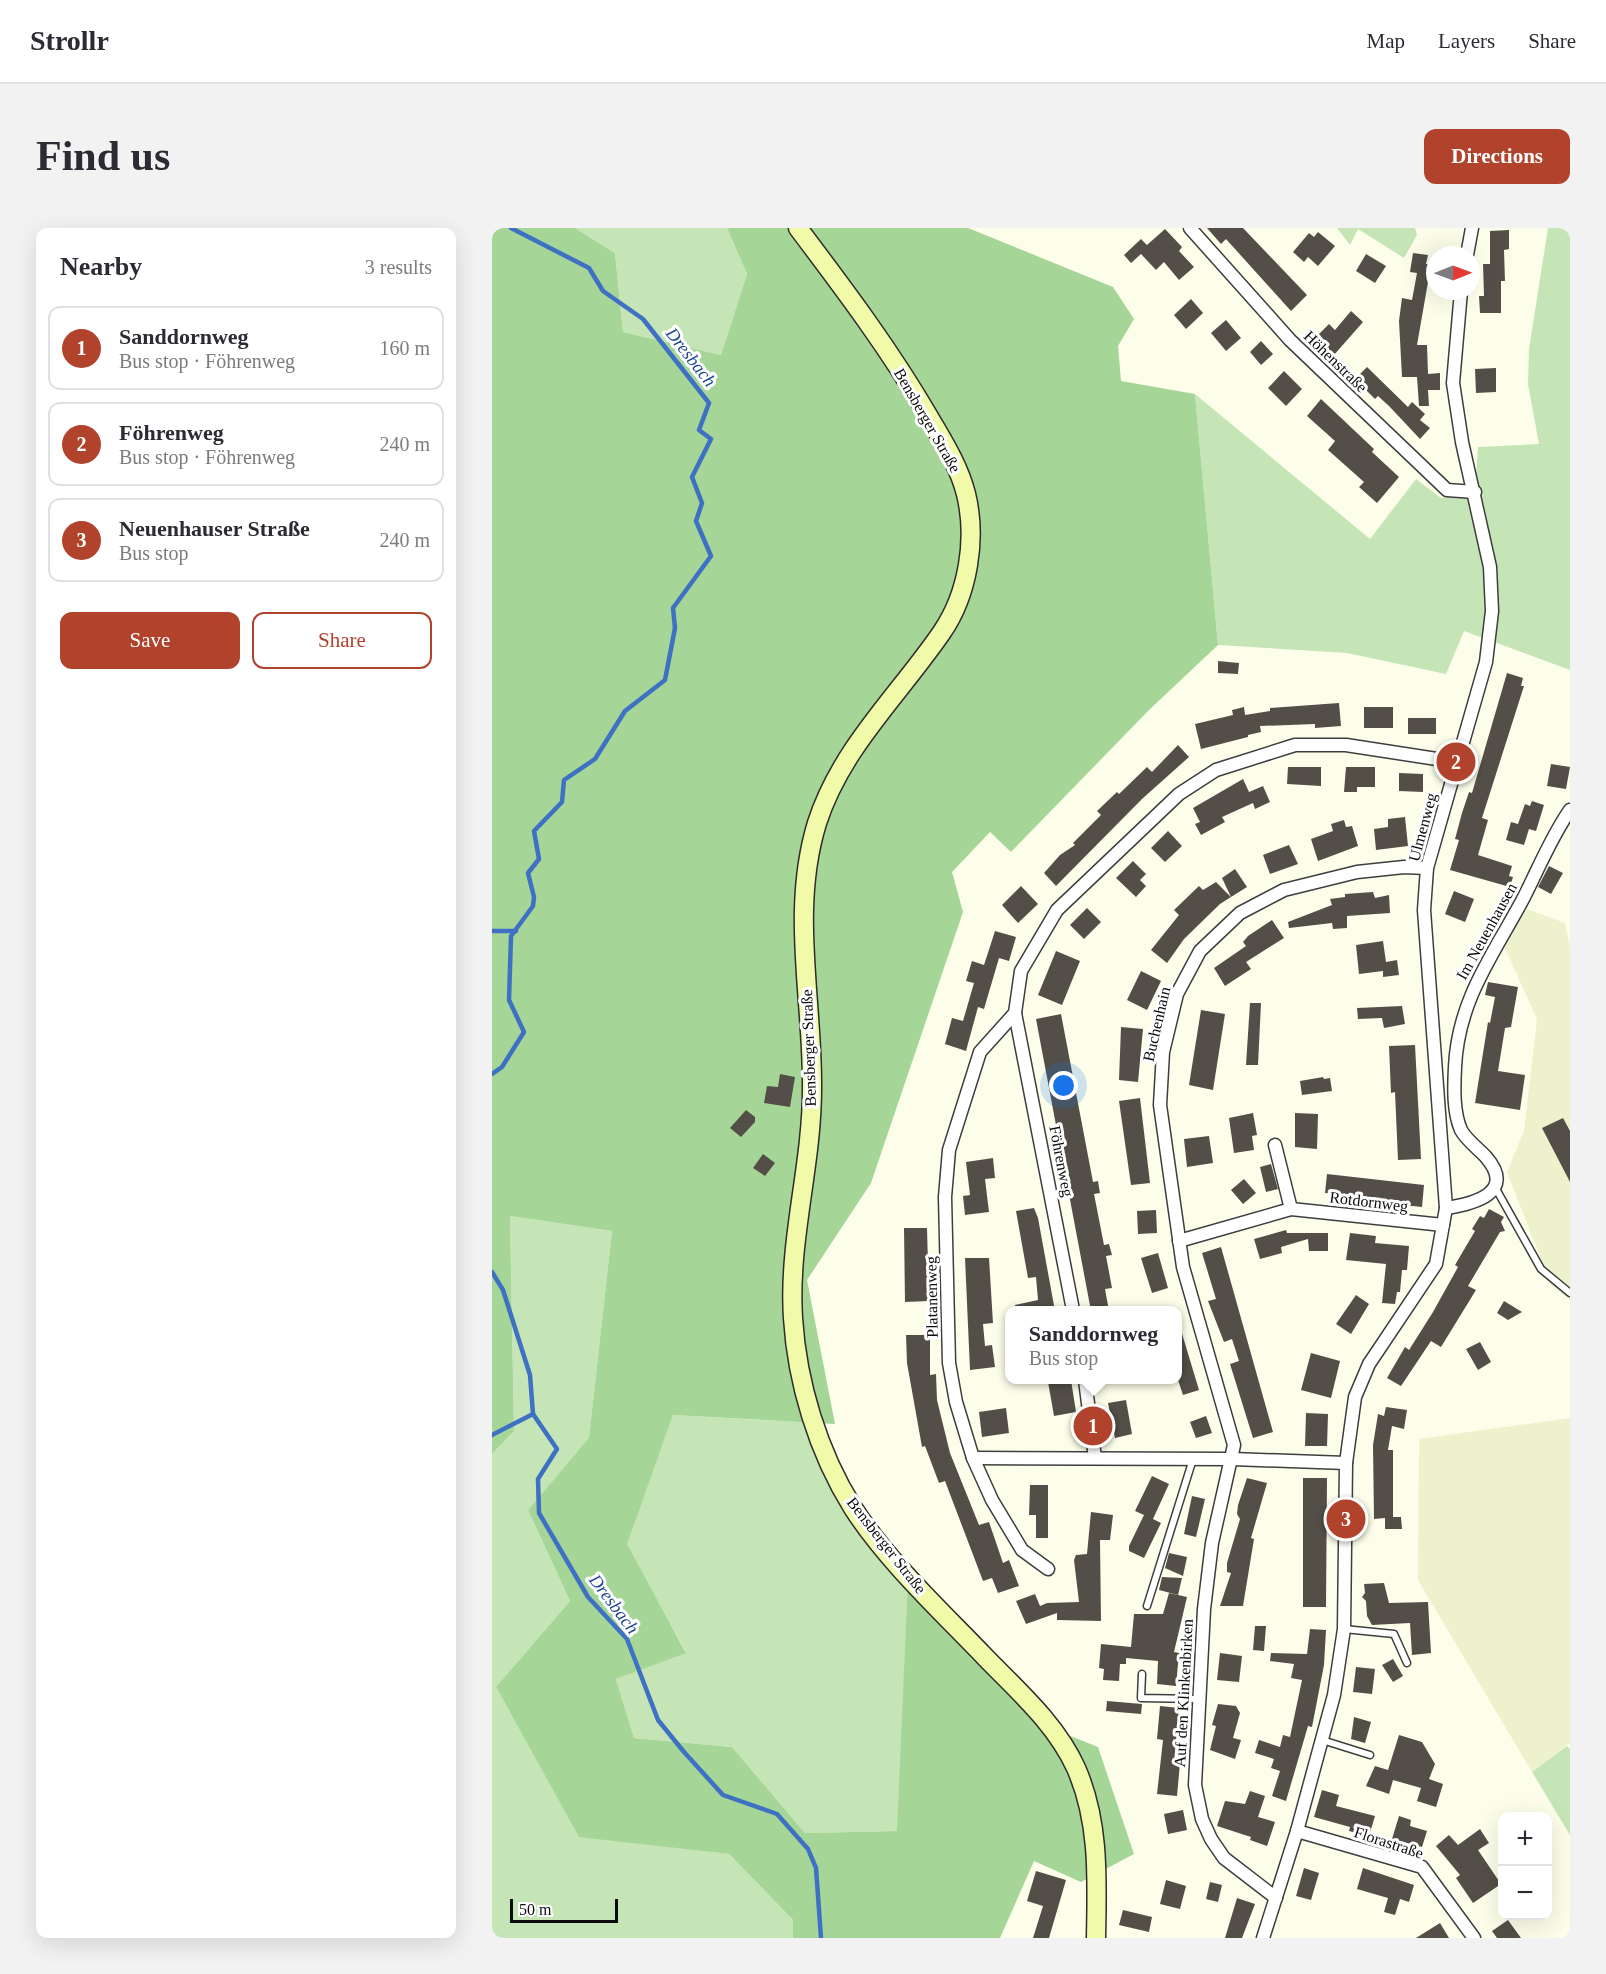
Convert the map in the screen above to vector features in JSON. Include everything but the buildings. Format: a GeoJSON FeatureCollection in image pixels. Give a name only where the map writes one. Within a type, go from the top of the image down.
{"type":"FeatureCollection","features":[{"type":"Feature","properties":{"kind":"main road","name":"Bensberger Straße"},"geometry":{"type":"LineString","coordinates":[[798,228],[862,312],[942,439],[959,472],[967,497],[970,532],[969,562],[962,589],[946,627],[867,727],[836,779],[823,805],[806,867],[802,904],[803,948],[813,1092],[793,1272],[796,1353],[804,1391],[815,1423],[832,1467],[854,1509],[908,1577],[1055,1730],[1077,1770],[1091,1816],[1098,1865],[1096,1938]]}},
{"type":"Feature","properties":{"kind":"street","name":"Höhenstraße"},"geometry":{"type":"LineString","coordinates":[[1190,228],[1290,340],[1447,490],[1475,492]]}},
{"type":"Feature","properties":{"kind":"street"},"geometry":{"type":"LineString","coordinates":[[1469,246],[1472,228]]}},
{"type":"Feature","properties":{"kind":"street","name":"Ulmenweg"},"geometry":{"type":"LineString","coordinates":[[1263,1938],[1297,1832],[1334,1695],[1344,1629],[1346,1463],[1351,1415],[1362,1378],[1436,1264],[1446,1208],[1424,910],[1427,868],[1486,662],[1492,611],[1490,567],[1462,442],[1453,383],[1460,300]]}},
{"type":"Feature","properties":{"kind":"street","name":"Föhrenweg"},"geometry":{"type":"LineString","coordinates":[[1072,1306],[1015,1013],[1020,971],[1057,910],[1179,794],[1216,770],[1295,745],[1346,745],[1456,762]]}},
{"type":"Feature","properties":{"kind":"street","name":"Im Neuenhausen"},"geometry":{"type":"LineString","coordinates":[[1494,1186],[1495,1174],[1489,1160],[1462,1131],[1457,1112],[1455,1065],[1460,1027],[1478,975],[1513,918],[1570,810]]}},
{"type":"Feature","properties":{"kind":"street","name":"Buchenhain"},"geometry":{"type":"LineString","coordinates":[[1232,1459],[1234,1445],[1183,1266],[1160,1105],[1163,1052],[1177,994],[1200,951],[1240,913],[1284,890],[1357,872],[1404,867],[1427,868]]}},
{"type":"Feature","properties":{"kind":"street","name":"Platanenweg"},"geometry":{"type":"LineString","coordinates":[[1015,1013],[980,1052],[949,1150],[945,1197],[949,1363],[956,1402],[973,1458],[992,1500],[1022,1550],[1048,1569]]}},
{"type":"Feature","properties":{"kind":"street"},"geometry":{"type":"LineString","coordinates":[[1275,1145],[1291,1209]]}},
{"type":"Feature","properties":{"kind":"street"},"geometry":{"type":"LineString","coordinates":[[1446,1208],[1474,1203],[1488,1196],[1494,1186]]}},
{"type":"Feature","properties":{"kind":"street","name":"Rotdornweg"},"geometry":{"type":"LineString","coordinates":[[1179,1241],[1291,1209],[1443,1225]]}},
{"type":"Feature","properties":{"kind":"street"},"geometry":{"type":"LineString","coordinates":[[1086,1384],[1095,1458]]}},
{"type":"Feature","properties":{"kind":"street"},"geometry":{"type":"LineString","coordinates":[[973,1458],[1232,1459],[1346,1463]]}},
{"type":"Feature","properties":{"kind":"street","name":"Auf den Klinkenbirken"},"geometry":{"type":"LineString","coordinates":[[1232,1459],[1212,1543],[1204,1609],[1195,1785],[1202,1819],[1211,1839],[1224,1858],[1276,1898]]}},
{"type":"Feature","properties":{"kind":"street","name":"Florastraße"},"geometry":{"type":"LineString","coordinates":[[1297,1832],[1422,1868],[1474,1938]]}},
{"type":"Feature","properties":{"kind":"lane"},"geometry":{"type":"LineString","coordinates":[[1494,1186],[1541,1269],[1570,1293]]}},
{"type":"Feature","properties":{"kind":"lane"},"geometry":{"type":"LineString","coordinates":[[1147,1606],[1194,1459]]}},
{"type":"Feature","properties":{"kind":"lane"},"geometry":{"type":"LineString","coordinates":[[1344,1629],[1394,1634],[1407,1663]]}},
{"type":"Feature","properties":{"kind":"lane"},"geometry":{"type":"LineString","coordinates":[[1142,1674],[1141,1698],[1199,1699]]}},
{"type":"Feature","properties":{"kind":"lane"},"geometry":{"type":"LineString","coordinates":[[1322,1740],[1370,1755]]}},
{"type":"Feature","properties":{"kind":"green space"},"geometry":{"type":"Polygon","coordinates":[[[492,228],[575,228],[615,253],[623,332],[721,355],[747,274],[727,228],[968,228],[1113,287],[1134,319],[1118,346],[1121,381],[1195,394],[1218,645],[1149,710],[1011,852],[990,832],[952,872],[963,912],[871,1183],[807,1280],[835,1424],[673,1415],[627,1544],[686,1653],[616,1679],[634,1738],[732,1747],[805,1833],[897,1831],[908,1577],[1055,1730],[1098,1747],[1134,1854],[1081,1882],[1034,1861],[1000,1938],[793,1938],[793,1920],[729,1854],[579,1837],[496,1687],[570,1601],[528,1510],[589,1438],[612,1231],[510,1216],[514,1431],[492,1454],[492,228]]]}},
{"type":"Feature","properties":{"kind":"green space"},"geometry":{"type":"Polygon","coordinates":[[[575,228],[727,228],[747,274],[721,355],[623,332],[615,253],[575,228]]]}},
{"type":"Feature","properties":{"kind":"green space"},"geometry":{"type":"Polygon","coordinates":[[[1337,228],[1415,228],[1417,235],[1404,258],[1358,229],[1350,245],[1337,228]]]}},
{"type":"Feature","properties":{"kind":"green space"},"geometry":{"type":"Polygon","coordinates":[[[1548,228],[1570,228],[1570,670],[1464,631],[1446,674],[1347,653],[1218,645],[1195,394],[1370,539],[1416,479],[1441,498],[1475,493],[1478,447],[1539,444],[1528,384],[1529,349],[1548,228]]]}},
{"type":"Feature","properties":{"kind":"green space"},"geometry":{"type":"Polygon","coordinates":[[[1527,909],[1565,923],[1570,947],[1570,1300],[1551,1285],[1507,1172],[1524,1131],[1537,1019],[1504,946],[1527,909]]]}},
{"type":"Feature","properties":{"kind":"green space"},"geometry":{"type":"Polygon","coordinates":[[[510,1216],[612,1231],[589,1439],[528,1510],[570,1601],[496,1687],[579,1836],[729,1854],[793,1920],[793,1938],[492,1938],[492,1454],[514,1431],[510,1216]]]}},
{"type":"Feature","properties":{"kind":"green space"},"geometry":{"type":"Polygon","coordinates":[[[673,1415],[815,1423],[832,1467],[908,1577],[898,1831],[805,1833],[732,1747],[634,1738],[616,1679],[686,1652],[626,1544],[673,1415]]]}},
{"type":"Feature","properties":{"kind":"green space"},"geometry":{"type":"Polygon","coordinates":[[[1570,1418],[1570,1743],[1532,1772],[1418,1580],[1419,1439],[1570,1418]]]}},
{"type":"Feature","properties":{"kind":"green space"},"geometry":{"type":"Polygon","coordinates":[[[1567,1746],[1570,1749],[1570,1835],[1532,1772],[1567,1746]]]}},
{"type":"Feature","properties":{"kind":"waterway","name":"Dresbach"},"geometry":{"type":"LineString","coordinates":[[492,1074],[502,1067],[524,1032],[509,1000],[511,936],[533,906],[534,897],[528,873],[539,859],[534,831],[562,802],[564,780],[595,759],[625,711],[665,680],[675,628],[673,608],[711,556],[696,521],[702,503],[692,477],[711,439],[699,430],[709,403],[643,319],[603,291],[589,268],[511,228]]}},
{"type":"Feature","properties":{"kind":"waterway"},"geometry":{"type":"LineString","coordinates":[[492,931],[516,931]]}},
{"type":"Feature","properties":{"kind":"waterway","name":"Dresbach"},"geometry":{"type":"LineString","coordinates":[[492,1272],[503,1290],[530,1375],[533,1414],[557,1449],[538,1479],[539,1513],[588,1597],[627,1639],[658,1720],[723,1795],[777,1814],[808,1849],[816,1868],[821,1938]]}},
{"type":"Feature","properties":{"kind":"waterway"},"geometry":{"type":"LineString","coordinates":[[492,1435],[533,1414]]}},
{"type":"Feature","properties":{"kind":"place","name":"Föhrenweg"},"geometry":{"type":"Point","coordinates":[1456,762]}},
{"type":"Feature","properties":{"kind":"place","name":"Sanddornweg"},"geometry":{"type":"Point","coordinates":[1093,1426]}},
{"type":"Feature","properties":{"kind":"place","name":"Neuenhauser Straße"},"geometry":{"type":"Point","coordinates":[1346,1519]}}]}
